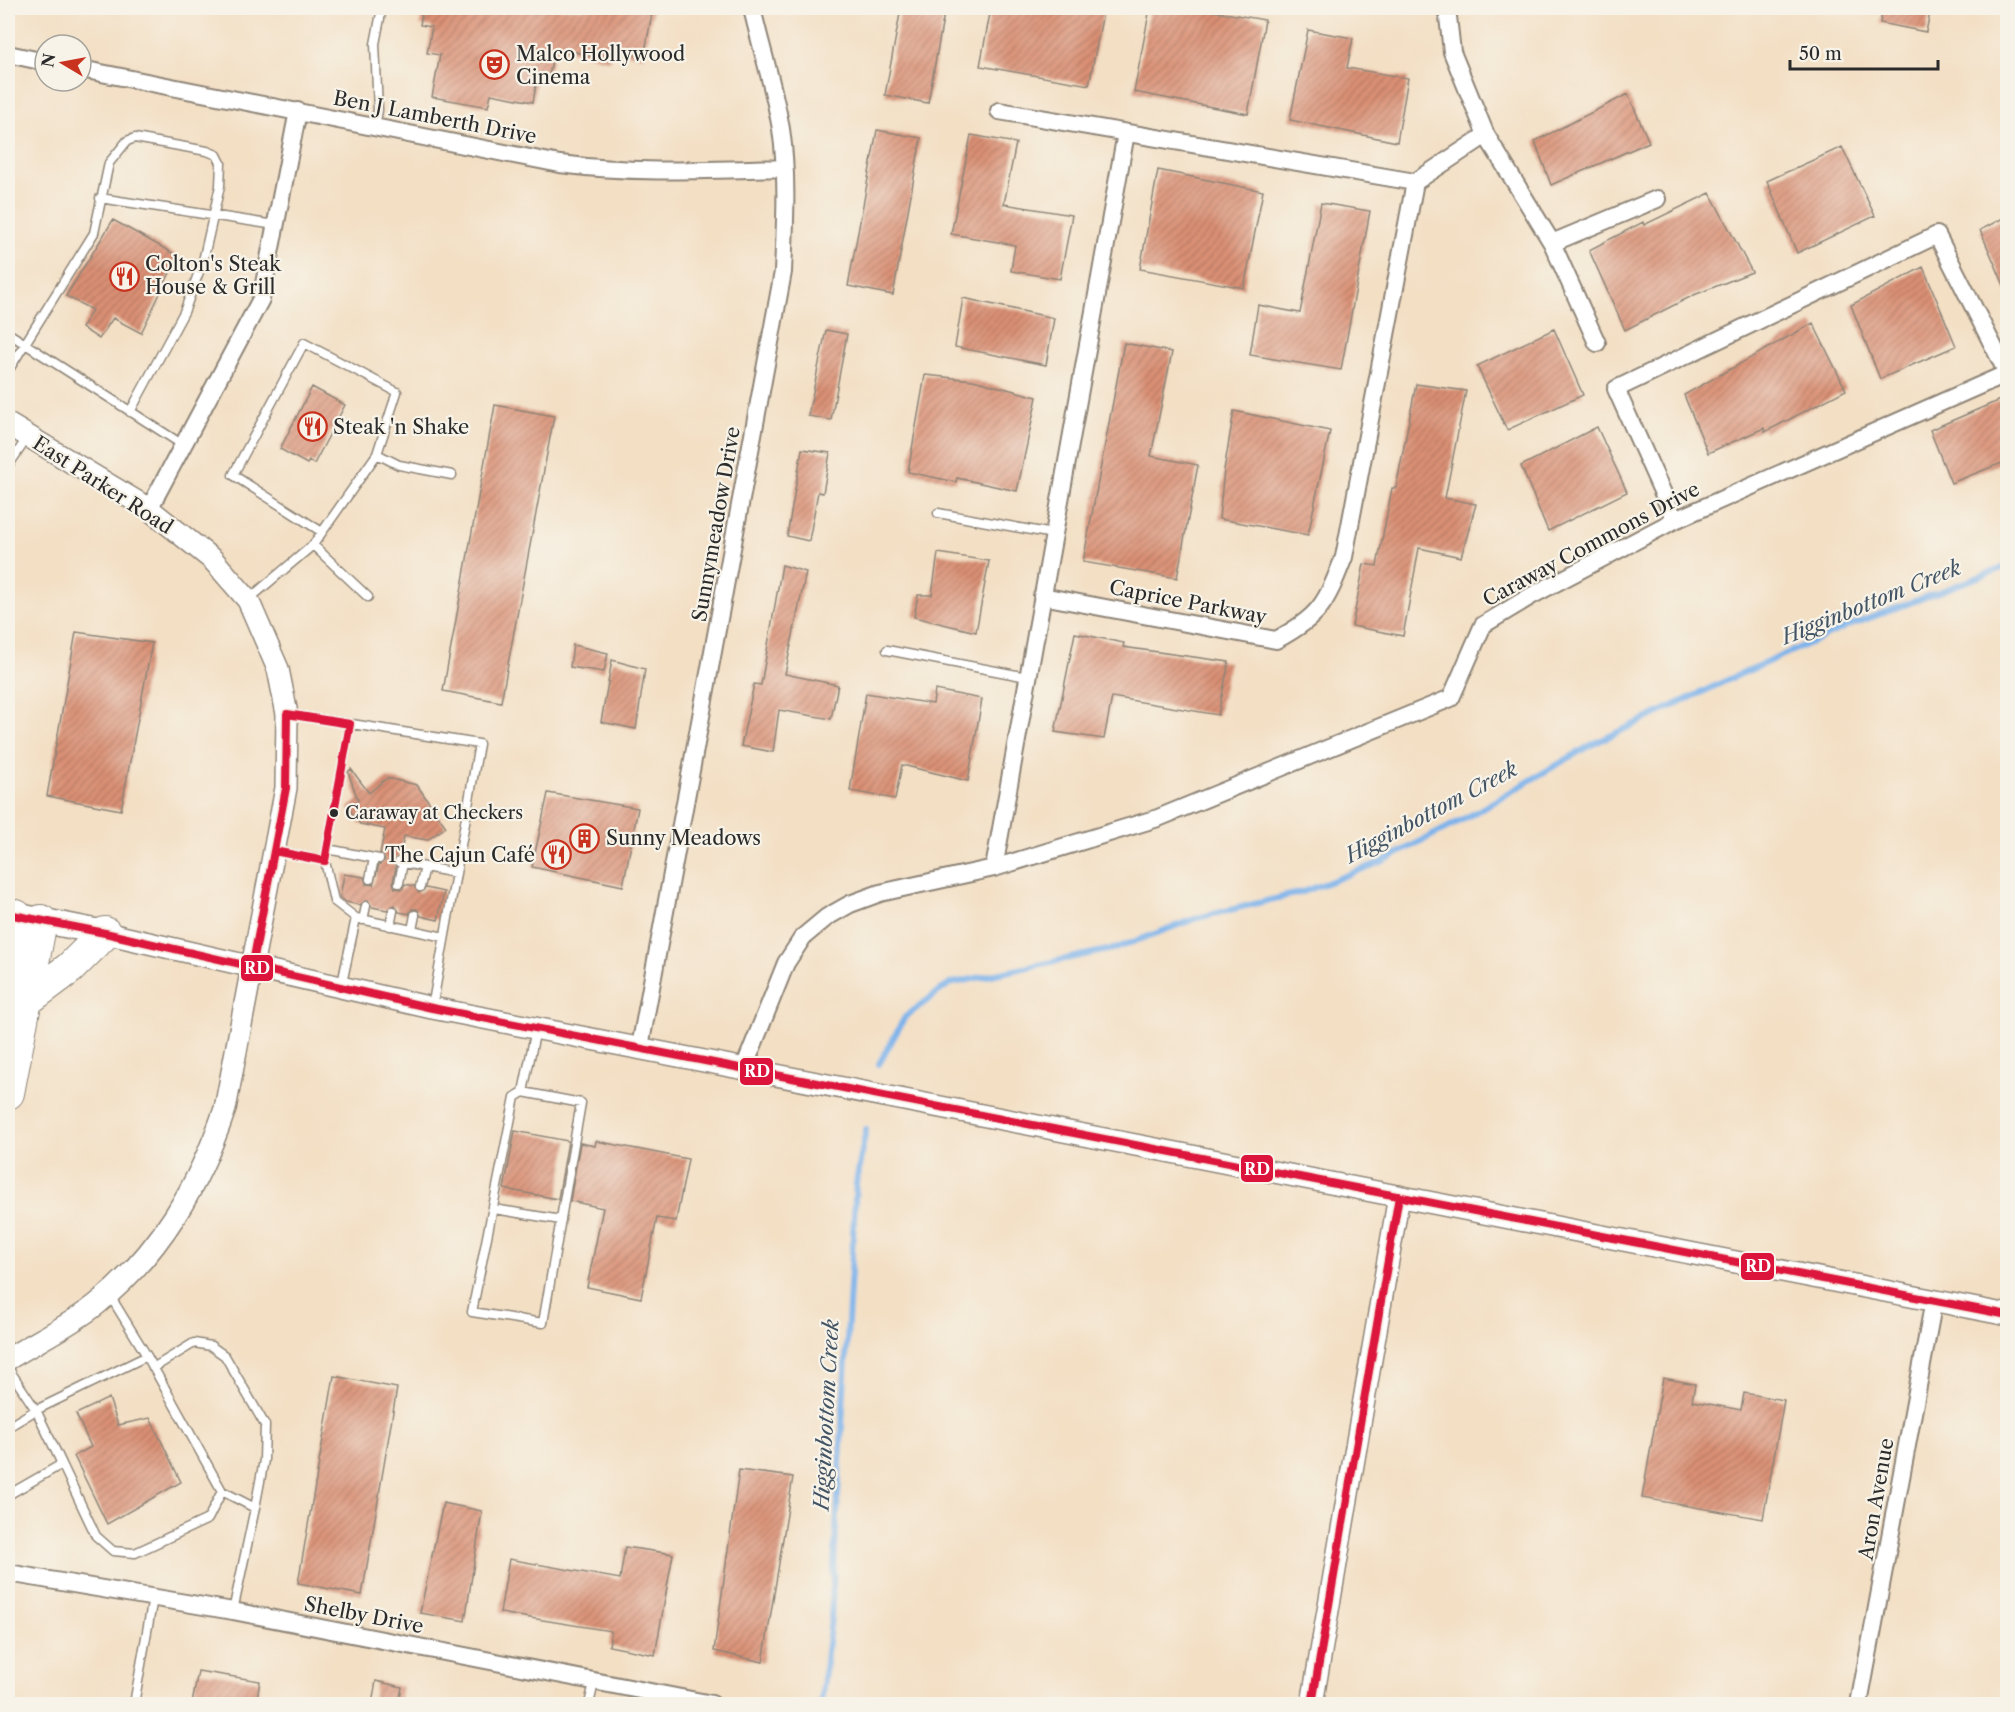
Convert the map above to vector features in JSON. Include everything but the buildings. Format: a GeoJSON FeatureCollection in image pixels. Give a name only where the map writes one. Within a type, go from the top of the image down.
{"type":"FeatureCollection","features":[{"type":"Feature","properties":{"kind":"highway"},"geometry":{"type":"LineString","coordinates":[[8,957],[21,917]]}},
{"type":"Feature","properties":{"kind":"highway"},"geometry":{"type":"LineString","coordinates":[[8,1093],[27,1000],[21,917]]}},
{"type":"Feature","properties":{"kind":"highway"},"geometry":{"type":"LineString","coordinates":[[27,1000],[70,968],[105,933]]}},
{"type":"Feature","properties":{"kind":"main road"},"geometry":{"type":"LineString","coordinates":[[21,917],[105,933]]}},
{"type":"Feature","properties":{"kind":"street","name":"Sunnymeadow Drive"},"geometry":{"type":"LineString","coordinates":[[640,1047],[783,272],[784,168],[781,130],[770,72],[760,46],[752,8]]}},
{"type":"Feature","properties":{"kind":"street"},"geometry":{"type":"LineString","coordinates":[[1447,8],[1452,52],[1486,135],[1552,243],[1598,343]]}},
{"type":"Feature","properties":{"kind":"street"},"geometry":{"type":"LineString","coordinates":[[8,54],[33,59]]}},
{"type":"Feature","properties":{"kind":"street","name":"Ben J Lamberth Drive"},"geometry":{"type":"LineString","coordinates":[[93,71],[560,164],[610,170],[784,168]]}},
{"type":"Feature","properties":{"kind":"street"},"geometry":{"type":"LineString","coordinates":[[149,509],[261,299],[298,111]]}},
{"type":"Feature","properties":{"kind":"street"},"geometry":{"type":"LineString","coordinates":[[999,111],[1415,182],[1486,135]]}},
{"type":"Feature","properties":{"kind":"street"},"geometry":{"type":"LineString","coordinates":[[744,1068],[786,963],[802,937],[813,927],[850,904],[880,893],[994,868],[1126,133]]}},
{"type":"Feature","properties":{"kind":"street","name":"Caprice Parkway"},"geometry":{"type":"LineString","coordinates":[[1042,596],[1276,640],[1302,626],[1328,598],[1344,557],[1415,182]]}},
{"type":"Feature","properties":{"kind":"street"},"geometry":{"type":"LineString","coordinates":[[1552,243],[1657,199]]}},
{"type":"Feature","properties":{"kind":"street"},"geometry":{"type":"LineString","coordinates":[[1676,520],[1616,389],[1937,235],[2007,373]]}},
{"type":"Feature","properties":{"kind":"street","name":"Caraway Commons Drive"},"geometry":{"type":"LineString","coordinates":[[994,868],[1158,818],[1451,698],[1484,625],[1531,596],[1676,520],[2007,373]]}},
{"type":"Feature","properties":{"kind":"street","name":"East Parker Road"},"geometry":{"type":"LineString","coordinates":[[8,424],[149,509],[213,560],[248,600],[278,669],[287,714],[286,788],[225,1109],[209,1155],[168,1231],[109,1293],[96,1305],[8,1359]]}},
{"type":"Feature","properties":{"kind":"street"},"geometry":{"type":"LineString","coordinates":[[105,933],[341,988],[536,1029],[640,1047],[2007,1315]]}},
{"type":"Feature","properties":{"kind":"street"},"geometry":{"type":"LineString","coordinates":[[1312,1704],[1399,1196]]}},
{"type":"Feature","properties":{"kind":"street","name":"Aron Avenue"},"geometry":{"type":"LineString","coordinates":[[1859,1704],[1934,1300]]}},
{"type":"Feature","properties":{"kind":"street","name":"Shelby Drive"},"geometry":{"type":"LineString","coordinates":[[8,1573],[233,1611],[594,1683],[712,1704]]}},
{"type":"Feature","properties":{"kind":"lane"},"geometry":{"type":"LineString","coordinates":[[375,127],[378,110],[375,44],[382,8]]}},
{"type":"Feature","properties":{"kind":"lane"},"geometry":{"type":"LineString","coordinates":[[8,371],[94,233],[109,163],[127,141],[135,138],[207,151],[217,155],[221,164],[220,186],[203,261],[184,312],[130,412]]}},
{"type":"Feature","properties":{"kind":"lane"},"geometry":{"type":"LineString","coordinates":[[100,198],[275,225]]}},
{"type":"Feature","properties":{"kind":"lane"},"geometry":{"type":"LineString","coordinates":[[8,333],[183,445]]}},
{"type":"Feature","properties":{"kind":"lane"},"geometry":{"type":"LineString","coordinates":[[248,600],[313,545],[377,454],[397,392],[304,343],[233,475],[322,532]]}},
{"type":"Feature","properties":{"kind":"lane"},"geometry":{"type":"LineString","coordinates":[[8,466],[28,437]]}},
{"type":"Feature","properties":{"kind":"lane"},"geometry":{"type":"LineString","coordinates":[[377,454],[399,465],[452,475]]}},
{"type":"Feature","properties":{"kind":"lane"},"geometry":{"type":"LineString","coordinates":[[938,513],[1053,534]]}},
{"type":"Feature","properties":{"kind":"lane"},"geometry":{"type":"LineString","coordinates":[[313,545],[368,597]]}},
{"type":"Feature","properties":{"kind":"lane"},"geometry":{"type":"LineString","coordinates":[[887,650],[1027,677]]}},
{"type":"Feature","properties":{"kind":"lane"},"geometry":{"type":"LineString","coordinates":[[287,714],[479,744],[432,1008]]}},
{"type":"Feature","properties":{"kind":"lane"},"geometry":{"type":"LineString","coordinates":[[350,724],[325,861],[334,901],[360,919],[444,937]]}},
{"type":"Feature","properties":{"kind":"lane"},"geometry":{"type":"LineString","coordinates":[[327,849],[376,858],[370,879]]}},
{"type":"Feature","properties":{"kind":"lane"},"geometry":{"type":"LineString","coordinates":[[274,851],[325,861]]}},
{"type":"Feature","properties":{"kind":"lane"},"geometry":{"type":"LineString","coordinates":[[399,883],[401,863],[456,873]]}},
{"type":"Feature","properties":{"kind":"lane"},"geometry":{"type":"LineString","coordinates":[[420,887],[425,867]]}},
{"type":"Feature","properties":{"kind":"lane"},"geometry":{"type":"LineString","coordinates":[[341,988],[360,919],[366,906]]}},
{"type":"Feature","properties":{"kind":"lane"},"geometry":{"type":"LineString","coordinates":[[390,926],[393,911]]}},
{"type":"Feature","properties":{"kind":"lane"},"geometry":{"type":"LineString","coordinates":[[412,930],[415,915]]}},
{"type":"Feature","properties":{"kind":"lane"},"geometry":{"type":"LineString","coordinates":[[523,1092],[536,1029]]}},
{"type":"Feature","properties":{"kind":"lane"},"geometry":{"type":"LineString","coordinates":[[523,1092],[582,1103],[543,1323],[472,1312],[487,1226],[494,1209],[515,1097],[523,1092]]}},
{"type":"Feature","properties":{"kind":"lane"},"geometry":{"type":"LineString","coordinates":[[494,1209],[561,1220]]}},
{"type":"Feature","properties":{"kind":"lane"},"geometry":{"type":"LineString","coordinates":[[109,1293],[222,1491],[255,1508]]}},
{"type":"Feature","properties":{"kind":"lane"},"geometry":{"type":"LineString","coordinates":[[153,1368],[194,1343],[211,1346],[225,1356],[265,1425],[264,1460],[233,1611]]}},
{"type":"Feature","properties":{"kind":"lane"},"geometry":{"type":"LineString","coordinates":[[8,1427],[36,1410],[147,1356]]}},
{"type":"Feature","properties":{"kind":"lane"},"geometry":{"type":"LineString","coordinates":[[8,1368],[36,1410],[96,1536],[113,1551],[135,1552],[208,1519],[222,1491]]}},
{"type":"Feature","properties":{"kind":"lane"},"geometry":{"type":"LineString","coordinates":[[8,1495],[62,1464]]}},
{"type":"Feature","properties":{"kind":"lane"},"geometry":{"type":"LineString","coordinates":[[134,1704],[153,1598]]}},
{"type":"Feature","properties":{"kind":"lane"},"geometry":{"type":"LineString","coordinates":[[589,1704],[594,1683]]}},
{"type":"Feature","properties":{"kind":"waterway","name":"Higginbottom Creek"},"geometry":{"type":"LineString","coordinates":[[879,1064],[905,1017],[949,984],[1117,948],[1197,918],[1303,892],[1381,862],[1462,820],[1591,745],[1721,683],[1843,628],[2008,566]]}},
{"type":"Feature","properties":{"kind":"waterway","name":"Higginbottom Creek"},"geometry":{"type":"LineString","coordinates":[[821,1704],[831,1618],[856,1183],[866,1129]]}},
{"type":"Feature","properties":{"kind":"transit line","name":"RD"},"geometry":{"type":"LineString","coordinates":[[287,714],[350,724],[325,861],[274,851],[286,788],[287,714]]}},
{"type":"Feature","properties":{"kind":"transit line","name":"RD"},"geometry":{"type":"LineString","coordinates":[[252,968],[274,851]]}},
{"type":"Feature","properties":{"kind":"transit line","name":"RD"},"geometry":{"type":"LineString","coordinates":[[8,914],[105,933],[432,1008],[2008,1315]]}},
{"type":"Feature","properties":{"kind":"transit line","name":"RD"},"geometry":{"type":"LineString","coordinates":[[1312,1704],[1399,1196]]}},
{"type":"Feature","properties":{"kind":"place","name":"Malco Hollywood Cinema"},"geometry":{"type":"Point","coordinates":[495,65]}},
{"type":"Feature","properties":{"kind":"place","name":"Colton's Steak House & Grill"},"geometry":{"type":"Point","coordinates":[124,276]}},
{"type":"Feature","properties":{"kind":"place","name":"Steak 'n Shake"},"geometry":{"type":"Point","coordinates":[312,427]}},
{"type":"Feature","properties":{"kind":"place","name":"Caraway at Checkers"},"geometry":{"type":"Point","coordinates":[334,813]}},
{"type":"Feature","properties":{"kind":"place","name":"Sunny Meadows"},"geometry":{"type":"Point","coordinates":[585,838]}},
{"type":"Feature","properties":{"kind":"place","name":"The Cajun Café"},"geometry":{"type":"Point","coordinates":[556,855]}}]}
